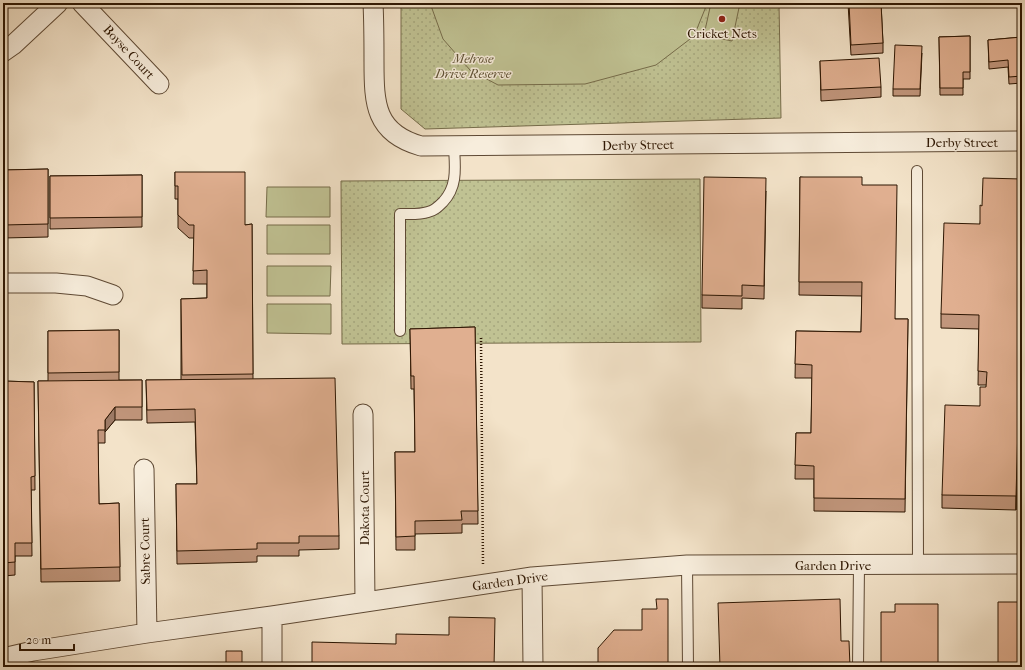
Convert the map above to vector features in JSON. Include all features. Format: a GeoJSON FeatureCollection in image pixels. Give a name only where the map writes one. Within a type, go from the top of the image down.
{"type":"FeatureCollection","features":[{"type":"Feature","properties":{"kind":"street"},"geometry":{"type":"LineString","coordinates":[[3,52],[13,45],[58,3]]}},
{"type":"Feature","properties":{"kind":"street","name":"Boyse Court"},"geometry":{"type":"LineString","coordinates":[[82,3],[159,84]]}},
{"type":"Feature","properties":{"kind":"street","name":"Derby Street"},"geometry":{"type":"LineString","coordinates":[[373,3],[374,93],[379,113],[385,124],[396,135],[410,143],[422,146],[454,147],[1022,141]]}},
{"type":"Feature","properties":{"kind":"street"},"geometry":{"type":"LineString","coordinates":[[3,283],[56,282],[87,286],[113,295]]}},
{"type":"Feature","properties":{"kind":"street","name":"Dakota Court"},"geometry":{"type":"LineString","coordinates":[[363,414],[365,602]]}},
{"type":"Feature","properties":{"kind":"street","name":"Sabre Court"},"geometry":{"type":"LineString","coordinates":[[144,469],[147,633]]}},
{"type":"Feature","properties":{"kind":"street","name":"Garden Drive"},"geometry":{"type":"LineString","coordinates":[[3,658],[34,659],[147,633],[532,577],[687,565],[1022,564]]}},
{"type":"Feature","properties":{"kind":"street"},"geometry":{"type":"LineString","coordinates":[[532,577],[533,667]]}},
{"type":"Feature","properties":{"kind":"street"},"geometry":{"type":"LineString","coordinates":[[272,616],[272,667]]}},
{"type":"Feature","properties":{"kind":"lane"},"geometry":{"type":"LineString","coordinates":[[400,331],[400,214],[427,213],[436,209],[444,200],[451,191],[455,180],[454,147]]}},
{"type":"Feature","properties":{"kind":"lane"},"geometry":{"type":"LineString","coordinates":[[917,171],[918,564]]}},
{"type":"Feature","properties":{"kind":"lane"},"geometry":{"type":"LineString","coordinates":[[687,565],[688,667]]}},
{"type":"Feature","properties":{"kind":"lane"},"geometry":{"type":"LineString","coordinates":[[858,667],[859,565]]}},
{"type":"Feature","properties":{"kind":"path"},"geometry":{"type":"LineString","coordinates":[[481,338],[483,584]]}},
{"type":"Feature","properties":{"kind":"green space","name":"Melrose Drive Reserve"},"geometry":{"type":"Polygon","coordinates":[[[401,3],[779,3],[781,118],[425,129],[401,109],[401,3]]]}},
{"type":"Feature","properties":{"kind":"green space"},"geometry":{"type":"Polygon","coordinates":[[[430,3],[706,3],[694,36],[656,65],[585,84],[498,85],[470,70],[443,39],[430,3]]]}},
{"type":"Feature","properties":{"kind":"green space","name":"Cricket Nets"},"geometry":{"type":"Polygon","coordinates":[[[711,3],[740,3],[732,41],[704,35],[711,3]]]}},
{"type":"Feature","properties":{"kind":"green space"},"geometry":{"type":"Polygon","coordinates":[[[700,179],[701,342],[342,344],[341,181],[700,179]]]}},
{"type":"Feature","properties":{"kind":"green space"},"geometry":{"type":"Polygon","coordinates":[[[267,187],[330,187],[330,217],[266,217],[267,187]]]}},
{"type":"Feature","properties":{"kind":"green space"},"geometry":{"type":"Polygon","coordinates":[[[267,225],[330,225],[330,254],[267,254],[267,225]]]}},
{"type":"Feature","properties":{"kind":"green space"},"geometry":{"type":"Polygon","coordinates":[[[267,266],[331,266],[330,296],[267,296],[267,266]]]}},
{"type":"Feature","properties":{"kind":"green space"},"geometry":{"type":"Polygon","coordinates":[[[267,304],[331,304],[331,334],[267,333],[267,304]]]}},
{"type":"Feature","properties":{"kind":"building"},"geometry":{"type":"Polygon","coordinates":[[[849,3],[881,3],[883,43],[851,45],[849,3]]]}},
{"type":"Feature","properties":{"kind":"building"},"geometry":{"type":"Polygon","coordinates":[[[970,36],[970,72],[963,72],[963,88],[940,88],[939,37],[970,36]]]}},
{"type":"Feature","properties":{"kind":"building"},"geometry":{"type":"Polygon","coordinates":[[[1022,37],[1022,76],[1009,77],[1008,60],[989,62],[988,40],[1022,37]]]}},
{"type":"Feature","properties":{"kind":"building"},"geometry":{"type":"Polygon","coordinates":[[[895,45],[922,46],[920,89],[893,89],[895,45]]]}},
{"type":"Feature","properties":{"kind":"building"},"geometry":{"type":"Polygon","coordinates":[[[879,58],[881,87],[821,90],[820,61],[879,58]]]}},
{"type":"Feature","properties":{"kind":"building"},"geometry":{"type":"Polygon","coordinates":[[[48,169],[48,224],[3,225],[3,170],[48,169]]]}},
{"type":"Feature","properties":{"kind":"building"},"geometry":{"type":"Polygon","coordinates":[[[175,172],[245,172],[245,225],[252,224],[253,374],[182,375],[181,299],[207,298],[207,270],[193,271],[194,225],[189,225],[178,215],[178,186],[175,186],[175,172]]]}},
{"type":"Feature","properties":{"kind":"building"},"geometry":{"type":"Polygon","coordinates":[[[142,175],[142,217],[50,218],[50,176],[142,175]]]}},
{"type":"Feature","properties":{"kind":"building"},"geometry":{"type":"Polygon","coordinates":[[[704,177],[766,178],[764,286],[742,285],[742,296],[702,295],[704,177]]]}},
{"type":"Feature","properties":{"kind":"building"},"geometry":{"type":"Polygon","coordinates":[[[800,177],[862,177],[862,185],[897,185],[895,319],[908,319],[905,499],[814,498],[814,466],[795,465],[796,433],[811,433],[812,365],[795,364],[796,331],[861,332],[862,282],[799,282],[800,177]]]}},
{"type":"Feature","properties":{"kind":"building"},"geometry":{"type":"Polygon","coordinates":[[[983,178],[1022,179],[1022,285],[1016,496],[942,495],[945,405],[980,406],[980,387],[986,387],[987,372],[978,371],[979,315],[941,314],[944,223],[980,224],[980,205],[982,206],[983,178]]]}},
{"type":"Feature","properties":{"kind":"building"},"geometry":{"type":"Polygon","coordinates":[[[475,327],[478,511],[461,511],[462,520],[415,521],[415,536],[396,537],[395,452],[415,452],[414,376],[411,376],[410,329],[475,327]]]}},
{"type":"Feature","properties":{"kind":"building"},"geometry":{"type":"Polygon","coordinates":[[[119,330],[119,372],[48,373],[48,331],[119,330]]]}},
{"type":"Feature","properties":{"kind":"building"},"geometry":{"type":"Polygon","coordinates":[[[335,378],[339,536],[299,536],[299,543],[257,543],[257,549],[177,551],[176,484],[197,484],[195,409],[147,410],[146,380],[335,378]]]}},
{"type":"Feature","properties":{"kind":"building"},"geometry":{"type":"Polygon","coordinates":[[[142,380],[142,407],[115,407],[105,420],[105,430],[98,430],[99,504],[119,503],[120,567],[41,569],[38,381],[142,380]]]}},
{"type":"Feature","properties":{"kind":"building"},"geometry":{"type":"Polygon","coordinates":[[[3,381],[34,382],[35,476],[31,477],[32,543],[15,543],[15,562],[3,563],[3,381]]]}},
{"type":"Feature","properties":{"kind":"building"},"geometry":{"type":"Polygon","coordinates":[[[656,599],[668,599],[668,667],[598,667],[598,648],[614,630],[642,630],[642,609],[657,609],[656,599]]]}},
{"type":"Feature","properties":{"kind":"building"},"geometry":{"type":"Polygon","coordinates":[[[840,599],[841,641],[849,641],[850,667],[720,667],[718,603],[840,599]]]}},
{"type":"Feature","properties":{"kind":"building"},"geometry":{"type":"Polygon","coordinates":[[[998,602],[1022,602],[1022,667],[998,667],[998,602]]]}},
{"type":"Feature","properties":{"kind":"building"},"geometry":{"type":"Polygon","coordinates":[[[895,604],[938,604],[938,667],[881,667],[881,612],[895,612],[895,604]]]}},
{"type":"Feature","properties":{"kind":"building"},"geometry":{"type":"Polygon","coordinates":[[[449,617],[495,618],[494,667],[312,667],[312,642],[396,644],[396,634],[449,635],[449,617]]]}},
{"type":"Feature","properties":{"kind":"building"},"geometry":{"type":"Polygon","coordinates":[[[226,651],[242,651],[242,667],[226,667],[226,651]]]}},
{"type":"Feature","properties":{"kind":"building"},"geometry":{"type":"Polygon","coordinates":[[[144,665],[159,666],[159,667],[144,667],[144,665]]]}},
{"type":"Feature","properties":{"kind":"place","name":"Cricket Nets"},"geometry":{"type":"Point","coordinates":[722,19]}}]}
